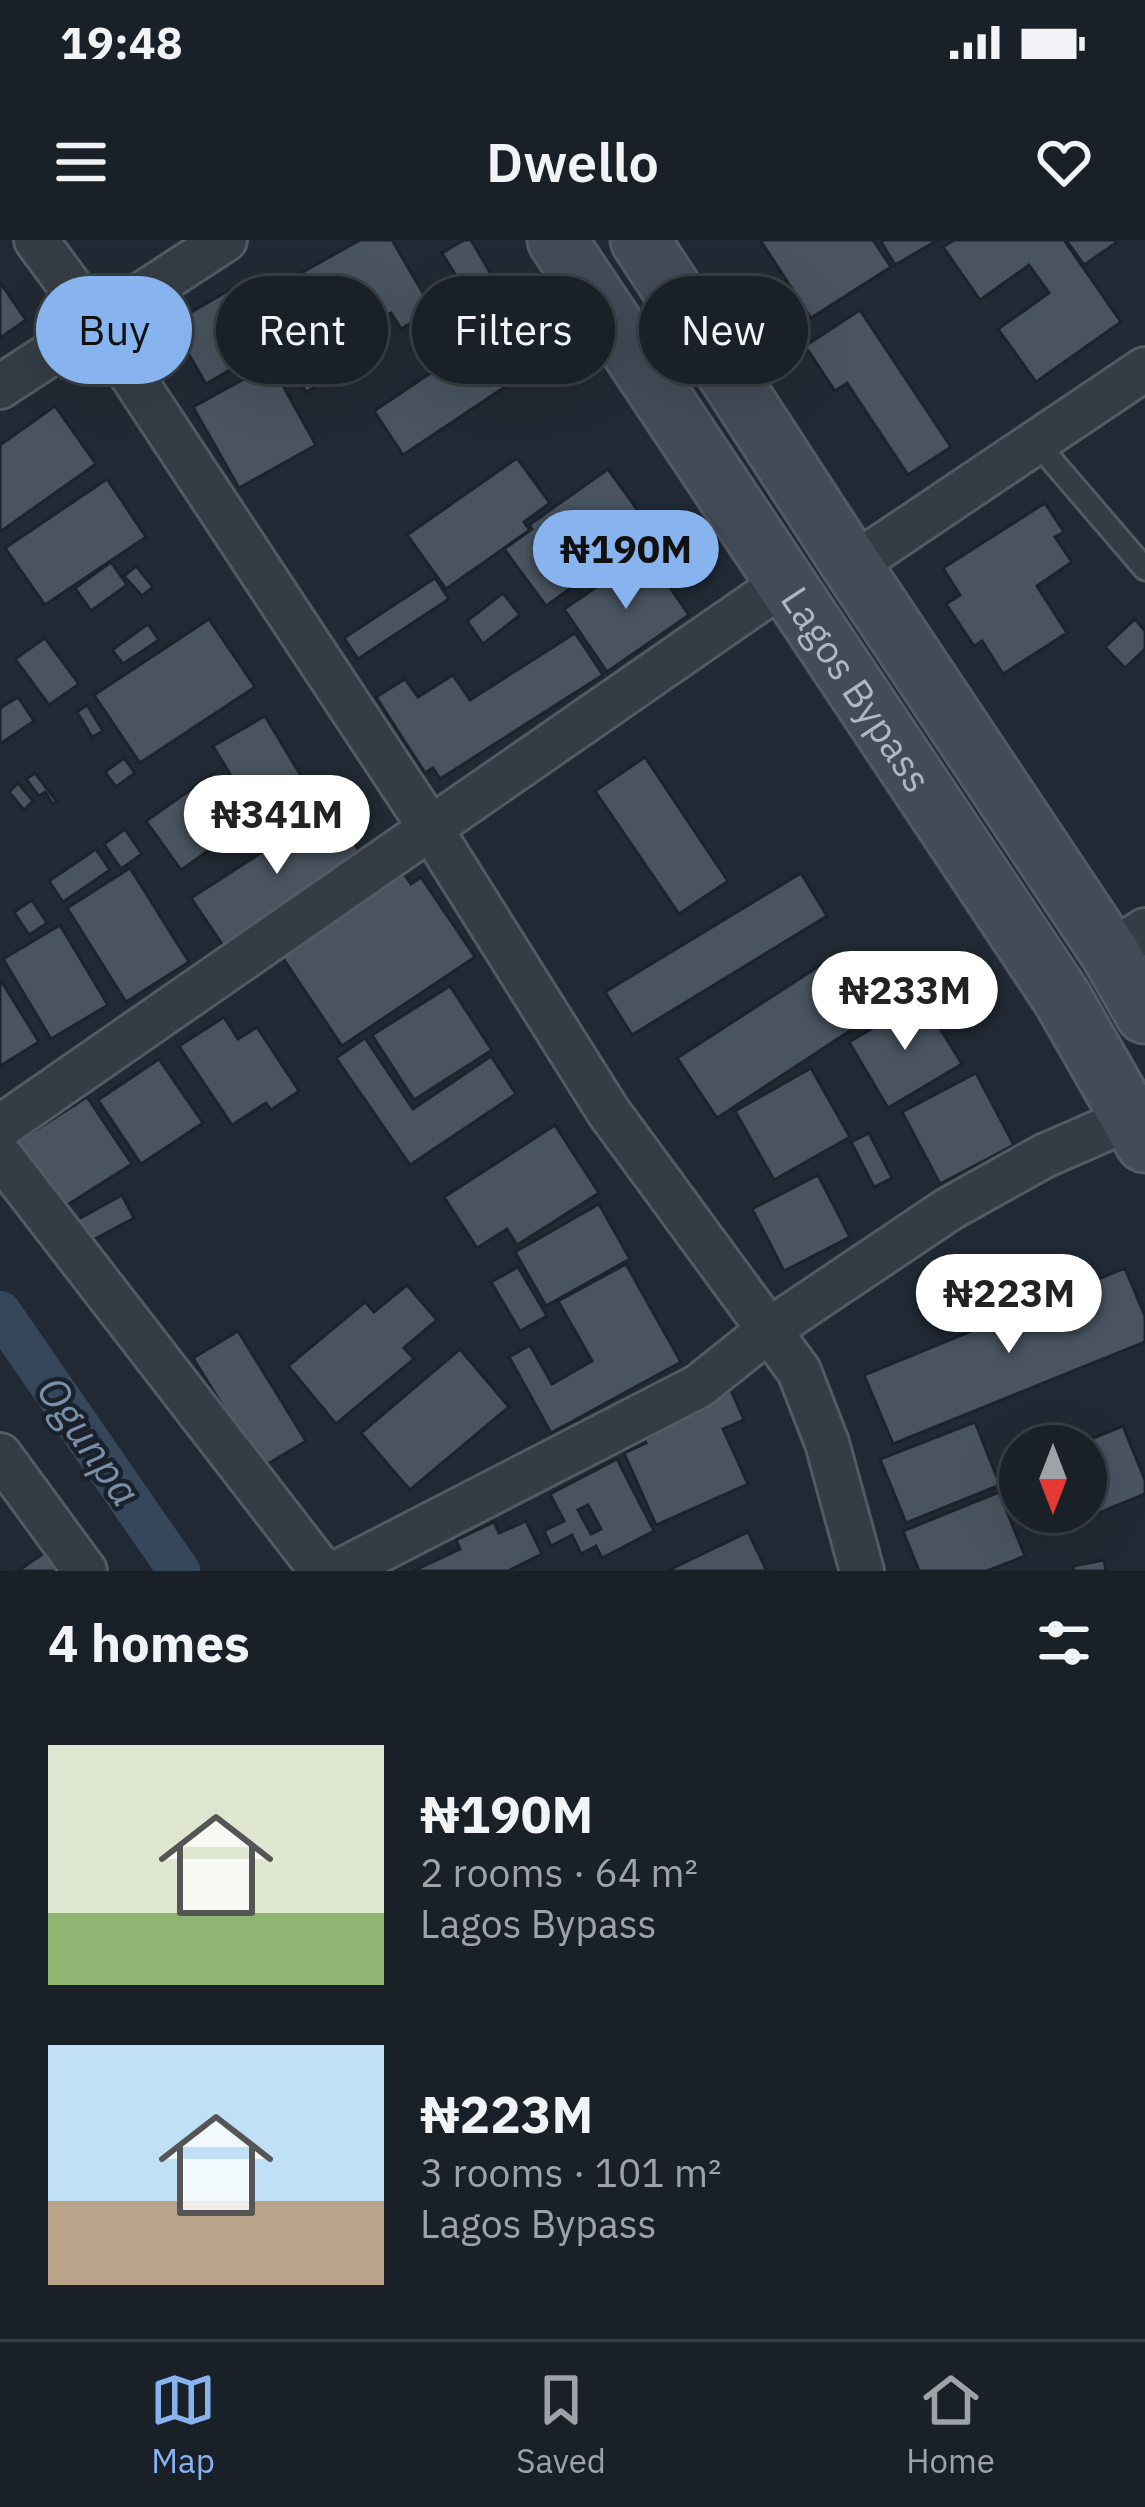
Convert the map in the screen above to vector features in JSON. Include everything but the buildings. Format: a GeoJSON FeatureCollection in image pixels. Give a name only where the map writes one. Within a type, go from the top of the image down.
{"type":"FeatureCollection","features":[{"type":"Feature","properties":{"kind":"main road","name":"Lagos Bypass"},"geometry":{"type":"LineString","coordinates":[[557,240],[1062,998],[1138,1131]]}},
{"type":"Feature","properties":{"kind":"main road","name":"Lagos Bypass"},"geometry":{"type":"LineString","coordinates":[[640,240],[852,566],[1127,942],[1145,1014]]}},
{"type":"Feature","properties":{"kind":"street"},"geometry":{"type":"LineString","coordinates":[[36,240],[62,276]]}},
{"type":"Feature","properties":{"kind":"street"},"geometry":{"type":"LineString","coordinates":[[169,276],[225,240]]}},
{"type":"Feature","properties":{"kind":"street"},"geometry":{"type":"LineString","coordinates":[[0,387],[36,363]]}},
{"type":"Feature","properties":{"kind":"street"},"geometry":{"type":"LineString","coordinates":[[852,566],[1145,369]]}},
{"type":"Feature","properties":{"kind":"street"},"geometry":{"type":"LineString","coordinates":[[137,384],[431,829],[608,1111],[799,1371],[820,1425],[862,1571]]}},
{"type":"Feature","properties":{"kind":"street"},"geometry":{"type":"LineString","coordinates":[[0,1127],[784,583]]}},
{"type":"Feature","properties":{"kind":"street"},"geometry":{"type":"LineString","coordinates":[[340,1571],[699,1386],[769,1330],[949,1209],[1044,1156],[1138,1131]]}},
{"type":"Feature","properties":{"kind":"street"},"geometry":{"type":"LineString","coordinates":[[0,1155],[322,1571]]}},
{"type":"Feature","properties":{"kind":"street"},"geometry":{"type":"LineString","coordinates":[[0,1455],[85,1571]]}},
{"type":"Feature","properties":{"kind":"lane"},"geometry":{"type":"LineString","coordinates":[[1036,442],[1145,569]]}},
{"type":"Feature","properties":{"kind":"waterway","name":"Ogunpa"},"geometry":{"type":"LineString","coordinates":[[0,1312],[179,1571]]}}]}
